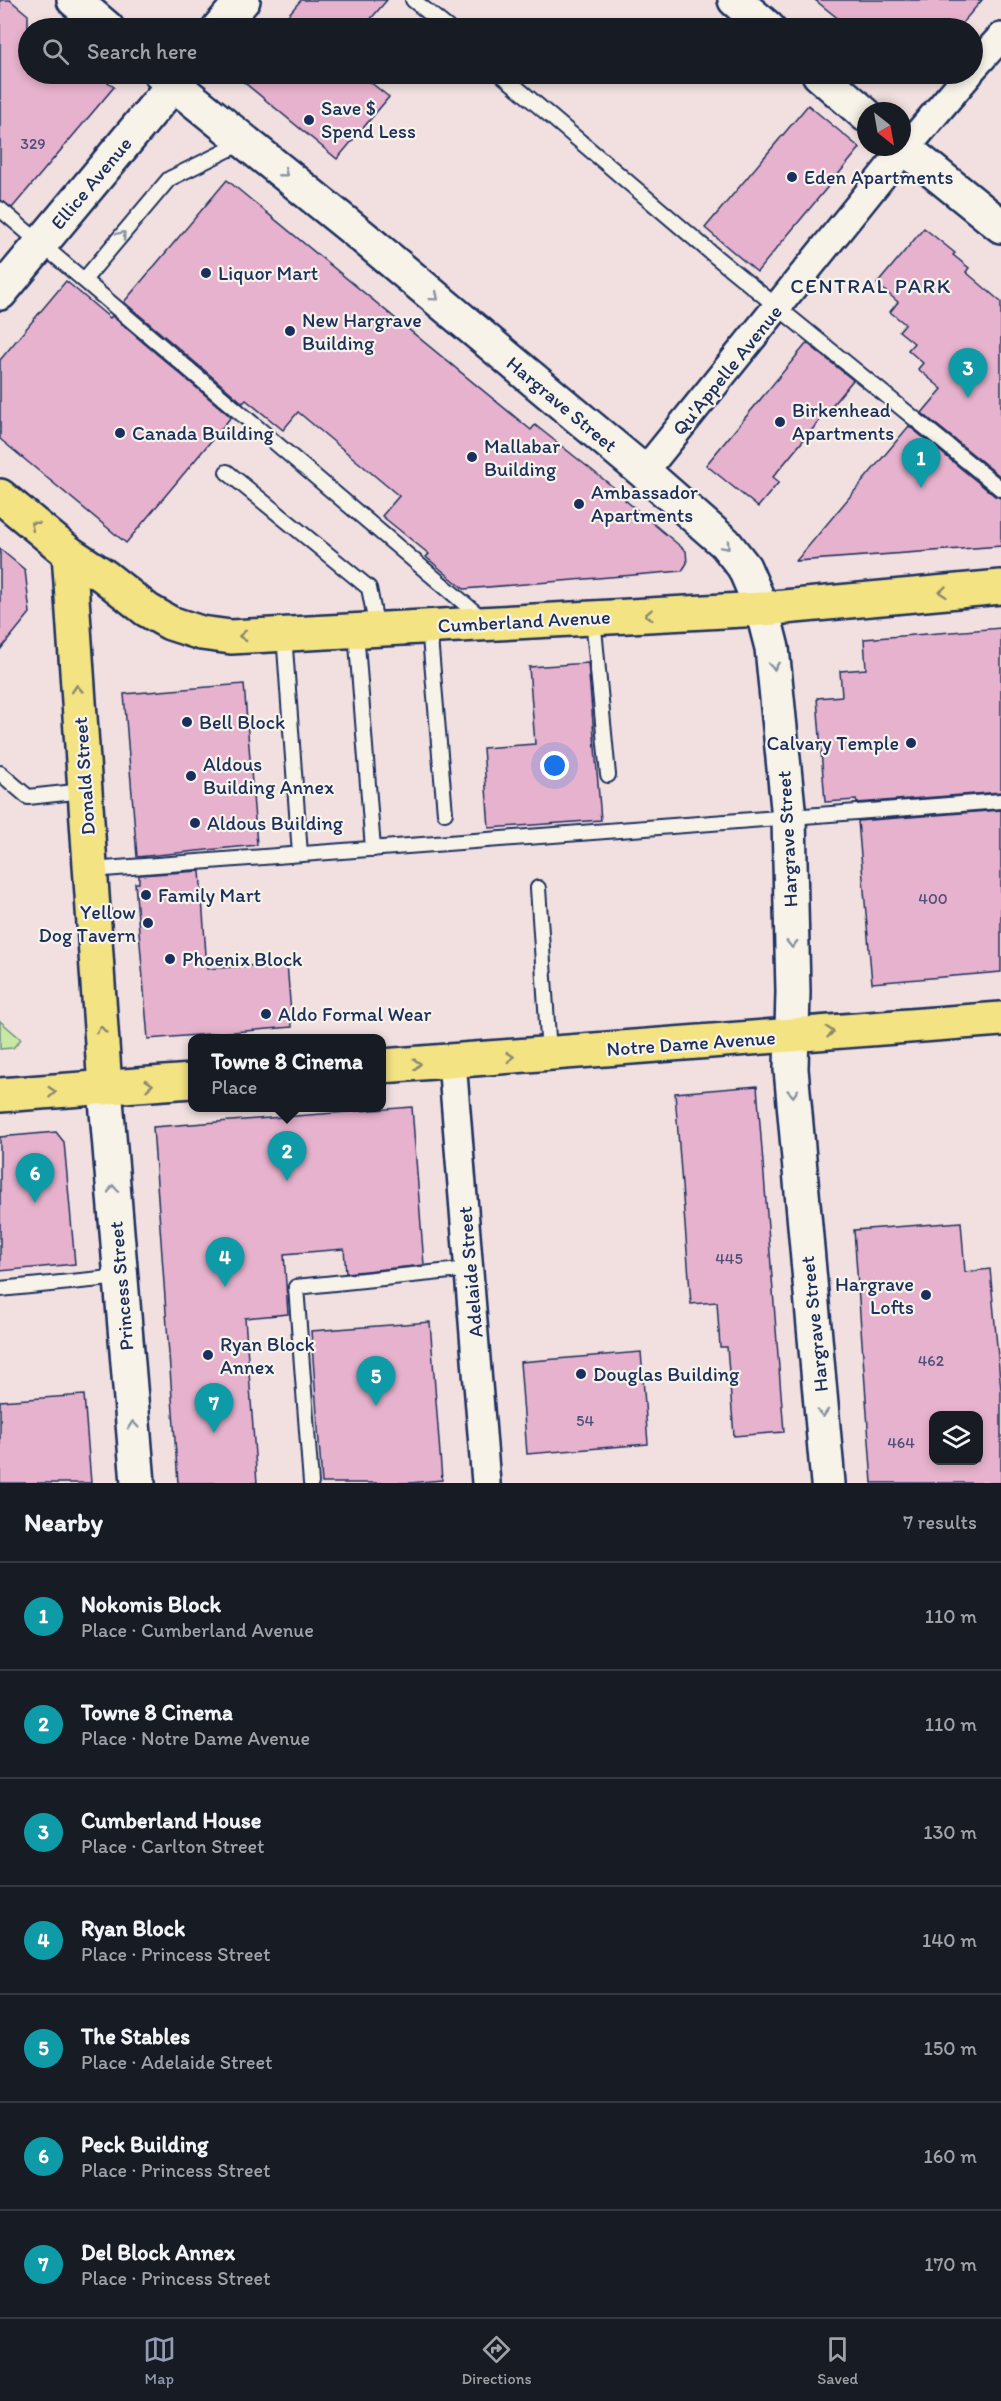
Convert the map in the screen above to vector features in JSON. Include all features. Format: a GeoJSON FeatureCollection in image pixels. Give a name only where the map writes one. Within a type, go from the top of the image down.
{"type":"FeatureCollection","features":[{"type":"Feature","properties":{"kind":"main road"},"geometry":{"type":"LineString","coordinates":[[0,496],[69,554]]}},
{"type":"Feature","properties":{"kind":"main road","name":"Cumberland Avenue"},"geometry":{"type":"LineString","coordinates":[[69,554],[104,576],[147,610],[170,623],[201,633],[231,637],[762,609],[1001,587]]}},
{"type":"Feature","properties":{"kind":"main road","name":"Donald Street"},"geometry":{"type":"LineString","coordinates":[[69,554],[105,1088]]}},
{"type":"Feature","properties":{"kind":"main road","name":"Notre Dame Avenue"},"geometry":{"type":"LineString","coordinates":[[386,1066],[1001,1019]]}},
{"type":"Feature","properties":{"kind":"main road"},"geometry":{"type":"LineString","coordinates":[[0,1095],[188,1081]]}},
{"type":"Feature","properties":{"kind":"street"},"geometry":{"type":"LineString","coordinates":[[74,0],[95,18]]}},
{"type":"Feature","properties":{"kind":"street"},"geometry":{"type":"LineString","coordinates":[[228,18],[243,0]]}},
{"type":"Feature","properties":{"kind":"street"},"geometry":{"type":"LineString","coordinates":[[735,0],[756,18]]}},
{"type":"Feature","properties":{"kind":"street"},"geometry":{"type":"LineString","coordinates":[[983,57],[1001,37]]}},
{"type":"Feature","properties":{"kind":"street","name":"Ellice Avenue"},"geometry":{"type":"LineString","coordinates":[[0,293],[166,84]]}},
{"type":"Feature","properties":{"kind":"street","name":"Hargrave Street"},"geometry":{"type":"LineString","coordinates":[[180,84],[244,142],[363,237],[644,472],[725,543],[744,567],[762,609],[772,648],[789,818],[793,1035],[791,1069],[828,1483]]}},
{"type":"Feature","properties":{"kind":"street"},"geometry":{"type":"LineString","coordinates":[[830,84],[857,107]]}},
{"type":"Feature","properties":{"kind":"street","name":"Qu'Appelle Avenue"},"geometry":{"type":"LineString","coordinates":[[911,139],[960,84]]}},
{"type":"Feature","properties":{"kind":"street"},"geometry":{"type":"LineString","coordinates":[[911,153],[1001,226]]}},
{"type":"Feature","properties":{"kind":"street","name":"Qu'Appelle Avenue"},"geometry":{"type":"LineString","coordinates":[[644,472],[778,308],[897,156]]}},
{"type":"Feature","properties":{"kind":"street","name":"Adelaide Street"},"geometry":{"type":"LineString","coordinates":[[452,1061],[486,1483]]}},
{"type":"Feature","properties":{"kind":"street","name":"Princess Street"},"geometry":{"type":"LineString","coordinates":[[105,1088],[138,1483]]}},
{"type":"Feature","properties":{"kind":"lane"},"geometry":{"type":"LineString","coordinates":[[413,0],[436,18]]}},
{"type":"Feature","properties":{"kind":"lane"},"geometry":{"type":"LineString","coordinates":[[513,84],[778,308],[1001,489]]}},
{"type":"Feature","properties":{"kind":"lane"},"geometry":{"type":"LineString","coordinates":[[84,280],[169,178],[244,142]]}},
{"type":"Feature","properties":{"kind":"lane"},"geometry":{"type":"LineString","coordinates":[[0,209],[488,623]]}},
{"type":"Feature","properties":{"kind":"lane"},"geometry":{"type":"LineString","coordinates":[[227,472],[369,588],[366,630],[373,849]]}},
{"type":"Feature","properties":{"kind":"lane"},"geometry":{"type":"LineString","coordinates":[[593,618],[608,775]]}},
{"type":"Feature","properties":{"kind":"lane"},"geometry":{"type":"LineString","coordinates":[[429,626],[445,813]]}},
{"type":"Feature","properties":{"kind":"lane"},"geometry":{"type":"LineString","coordinates":[[284,634],[300,854]]}},
{"type":"Feature","properties":{"kind":"lane"},"geometry":{"type":"LineString","coordinates":[[0,773],[28,797],[84,791]]}},
{"type":"Feature","properties":{"kind":"lane"},"geometry":{"type":"LineString","coordinates":[[91,870],[1001,801]]}},
{"type":"Feature","properties":{"kind":"lane"},"geometry":{"type":"LineString","coordinates":[[538,888],[549,1054]]}},
{"type":"Feature","properties":{"kind":"lane"},"geometry":{"type":"LineString","coordinates":[[311,1483],[296,1287],[470,1269]]}},
{"type":"Feature","properties":{"kind":"lane"},"geometry":{"type":"LineString","coordinates":[[0,1289],[121,1277]]}},
{"type":"Feature","properties":{"kind":"green space"},"geometry":{"type":"Polygon","coordinates":[[[0,1021],[21,1039],[13,1048],[0,1049],[0,1021]]]}},
{"type":"Feature","properties":{"kind":"building"},"geometry":{"type":"Polygon","coordinates":[[[0,0],[10,0],[28,15],[28,18],[18,18],[18,84],[110,84],[114,87],[12,208],[0,200],[0,0]]]}},
{"type":"Feature","properties":{"kind":"building"},"geometry":{"type":"Polygon","coordinates":[[[301,0],[387,0],[372,18],[286,18],[301,0]]]}},
{"type":"Feature","properties":{"kind":"building"},"geometry":{"type":"Polygon","coordinates":[[[815,0],[982,0],[967,18],[838,18],[815,0]]]}},
{"type":"Feature","properties":{"kind":"building"},"geometry":{"type":"Polygon","coordinates":[[[246,84],[373,84],[389,97],[337,159],[246,84]]]}},
{"type":"Feature","properties":{"kind":"building","name":"Eden Apartments"},"geometry":{"type":"Polygon","coordinates":[[[808,105],[857,146],[857,152],[757,272],[705,228],[808,105]]]}},
{"type":"Feature","properties":{"kind":"building"},"geometry":{"type":"Polygon","coordinates":[[[227,180],[531,430],[535,425],[627,498],[625,500],[686,551],[687,563],[682,571],[464,589],[426,557],[429,554],[382,516],[399,496],[298,412],[283,430],[246,400],[243,403],[124,302],[227,180]]]}},
{"type":"Feature","properties":{"kind":"building"},"geometry":{"type":"Polygon","coordinates":[[[924,228],[955,253],[953,255],[969,268],[966,272],[1001,302],[1001,477],[922,413],[942,389],[918,369],[923,363],[908,350],[914,343],[899,331],[905,324],[890,312],[898,302],[877,284],[924,228]]]}},
{"type":"Feature","properties":{"kind":"building","name":"Canada Building"},"geometry":{"type":"Polygon","coordinates":[[[66,281],[110,318],[112,316],[231,417],[126,543],[0,439],[0,360],[66,281]]]}},
{"type":"Feature","properties":{"kind":"building","name":"Birkenhead Apartments"},"geometry":{"type":"Polygon","coordinates":[[[807,343],[853,380],[773,477],[779,482],[758,507],[706,465],[807,343]]]}},
{"type":"Feature","properties":{"kind":"building"},"geometry":{"type":"Polygon","coordinates":[[[909,426],[995,496],[1001,498],[1001,546],[796,561],[909,426]]]}},
{"type":"Feature","properties":{"kind":"building"},"geometry":{"type":"Polygon","coordinates":[[[0,549],[25,570],[30,613],[0,650],[0,549]]]}},
{"type":"Feature","properties":{"kind":"building","name":"Calvary Temple"},"geometry":{"type":"Polygon","coordinates":[[[1001,628],[1001,792],[857,803],[856,800],[825,802],[817,698],[842,696],[840,671],[866,669],[864,639],[1001,628]]]}},
{"type":"Feature","properties":{"kind":"building"},"geometry":{"type":"Polygon","coordinates":[[[588,663],[601,820],[489,828],[483,748],[535,744],[529,667],[588,663]]]}},
{"type":"Feature","properties":{"kind":"building"},"geometry":{"type":"Polygon","coordinates":[[[244,684],[257,845],[137,857],[124,694],[244,684]]]}},
{"type":"Feature","properties":{"kind":"building"},"geometry":{"type":"Polygon","coordinates":[[[1001,810],[1001,972],[872,983],[858,821],[1001,810]]]}},
{"type":"Feature","properties":{"kind":"building","name":"Phoenix Block"},"geometry":{"type":"Polygon","coordinates":[[[200,871],[207,969],[287,963],[292,1027],[148,1039],[135,883],[139,883],[139,875],[200,871]]]}},
{"type":"Feature","properties":{"kind":"building"},"geometry":{"type":"Polygon","coordinates":[[[757,1086],[784,1432],[734,1436],[727,1347],[720,1347],[717,1302],[691,1304],[675,1093],[757,1086]]]}},
{"type":"Feature","properties":{"kind":"building"},"geometry":{"type":"Polygon","coordinates":[[[412,1107],[424,1265],[346,1273],[344,1249],[284,1254],[288,1314],[245,1318],[257,1483],[178,1483],[153,1127],[347,1112],[386,1112],[386,1109],[412,1107]]]}},
{"type":"Feature","properties":{"kind":"building"},"geometry":{"type":"Polygon","coordinates":[[[56,1132],[64,1142],[75,1264],[0,1271],[0,1137],[56,1132]]]}},
{"type":"Feature","properties":{"kind":"building"},"geometry":{"type":"Polygon","coordinates":[[[961,1222],[965,1272],[990,1269],[1001,1390],[1001,1483],[872,1483],[854,1230],[961,1222]]]}},
{"type":"Feature","properties":{"kind":"building"},"geometry":{"type":"Polygon","coordinates":[[[430,1322],[442,1480],[410,1483],[322,1483],[311,1331],[430,1322]]]}},
{"type":"Feature","properties":{"kind":"building"},"geometry":{"type":"Polygon","coordinates":[[[641,1352],[648,1444],[527,1454],[520,1362],[641,1352]]]}},
{"type":"Feature","properties":{"kind":"building"},"geometry":{"type":"Polygon","coordinates":[[[84,1395],[91,1483],[0,1483],[0,1401],[84,1395]]]}},
{"type":"Feature","properties":{"kind":"place","name":"Save $ Spend Less"},"geometry":{"type":"Point","coordinates":[309,120]}},
{"type":"Feature","properties":{"kind":"place","name":"Eden Apartments"},"geometry":{"type":"Point","coordinates":[792,177]}},
{"type":"Feature","properties":{"kind":"place","name":"Liquor Mart"},"geometry":{"type":"Point","coordinates":[206,273]}},
{"type":"Feature","properties":{"kind":"place","name":"New Hargrave Building"},"geometry":{"type":"Point","coordinates":[290,331]}},
{"type":"Feature","properties":{"kind":"place","name":"Cumberland House"},"geometry":{"type":"Point","coordinates":[968,398]}},
{"type":"Feature","properties":{"kind":"place","name":"Birkenhead Apartments"},"geometry":{"type":"Point","coordinates":[780,422]}},
{"type":"Feature","properties":{"kind":"place","name":"Canada Building"},"geometry":{"type":"Point","coordinates":[120,433]}},
{"type":"Feature","properties":{"kind":"place","name":"Mallabar Building"},"geometry":{"type":"Point","coordinates":[472,457]}},
{"type":"Feature","properties":{"kind":"place","name":"Nokomis Block"},"geometry":{"type":"Point","coordinates":[921,488]}},
{"type":"Feature","properties":{"kind":"place","name":"Ambassador Apartments"},"geometry":{"type":"Point","coordinates":[579,504]}},
{"type":"Feature","properties":{"kind":"place","name":"Bell Block"},"geometry":{"type":"Point","coordinates":[187,722]}},
{"type":"Feature","properties":{"kind":"place","name":"Calvary Temple"},"geometry":{"type":"Point","coordinates":[911,743]}},
{"type":"Feature","properties":{"kind":"place","name":"Aldous Building Annex"},"geometry":{"type":"Point","coordinates":[191,776]}},
{"type":"Feature","properties":{"kind":"place","name":"Aldous Building"},"geometry":{"type":"Point","coordinates":[195,823]}},
{"type":"Feature","properties":{"kind":"place","name":"Family Mart"},"geometry":{"type":"Point","coordinates":[146,895]}},
{"type":"Feature","properties":{"kind":"place","name":"Yellow Dog Tavern"},"geometry":{"type":"Point","coordinates":[148,923]}},
{"type":"Feature","properties":{"kind":"place","name":"Phoenix Block"},"geometry":{"type":"Point","coordinates":[170,959]}},
{"type":"Feature","properties":{"kind":"place","name":"Aldo Formal Wear"},"geometry":{"type":"Point","coordinates":[266,1014]}},
{"type":"Feature","properties":{"kind":"place","name":"Towne 8 Cinema"},"geometry":{"type":"Point","coordinates":[287,1181]}},
{"type":"Feature","properties":{"kind":"place","name":"Peck Building"},"geometry":{"type":"Point","coordinates":[35,1203]}},
{"type":"Feature","properties":{"kind":"place","name":"Ryan Block"},"geometry":{"type":"Point","coordinates":[225,1287]}},
{"type":"Feature","properties":{"kind":"place","name":"Hargrave Lofts"},"geometry":{"type":"Point","coordinates":[926,1295]}},
{"type":"Feature","properties":{"kind":"place","name":"Ryan Block Annex"},"geometry":{"type":"Point","coordinates":[208,1355]}},
{"type":"Feature","properties":{"kind":"place","name":"Douglas Building"},"geometry":{"type":"Point","coordinates":[581,1374]}},
{"type":"Feature","properties":{"kind":"place","name":"The Stables"},"geometry":{"type":"Point","coordinates":[376,1406]}},
{"type":"Feature","properties":{"kind":"place","name":"Del Block Annex"},"geometry":{"type":"Point","coordinates":[214,1433]}},
{"type":"Feature","properties":{"kind":"district","name":"CENTRAL PARK"},"geometry":{"type":"Point","coordinates":[871,285]}}]}
